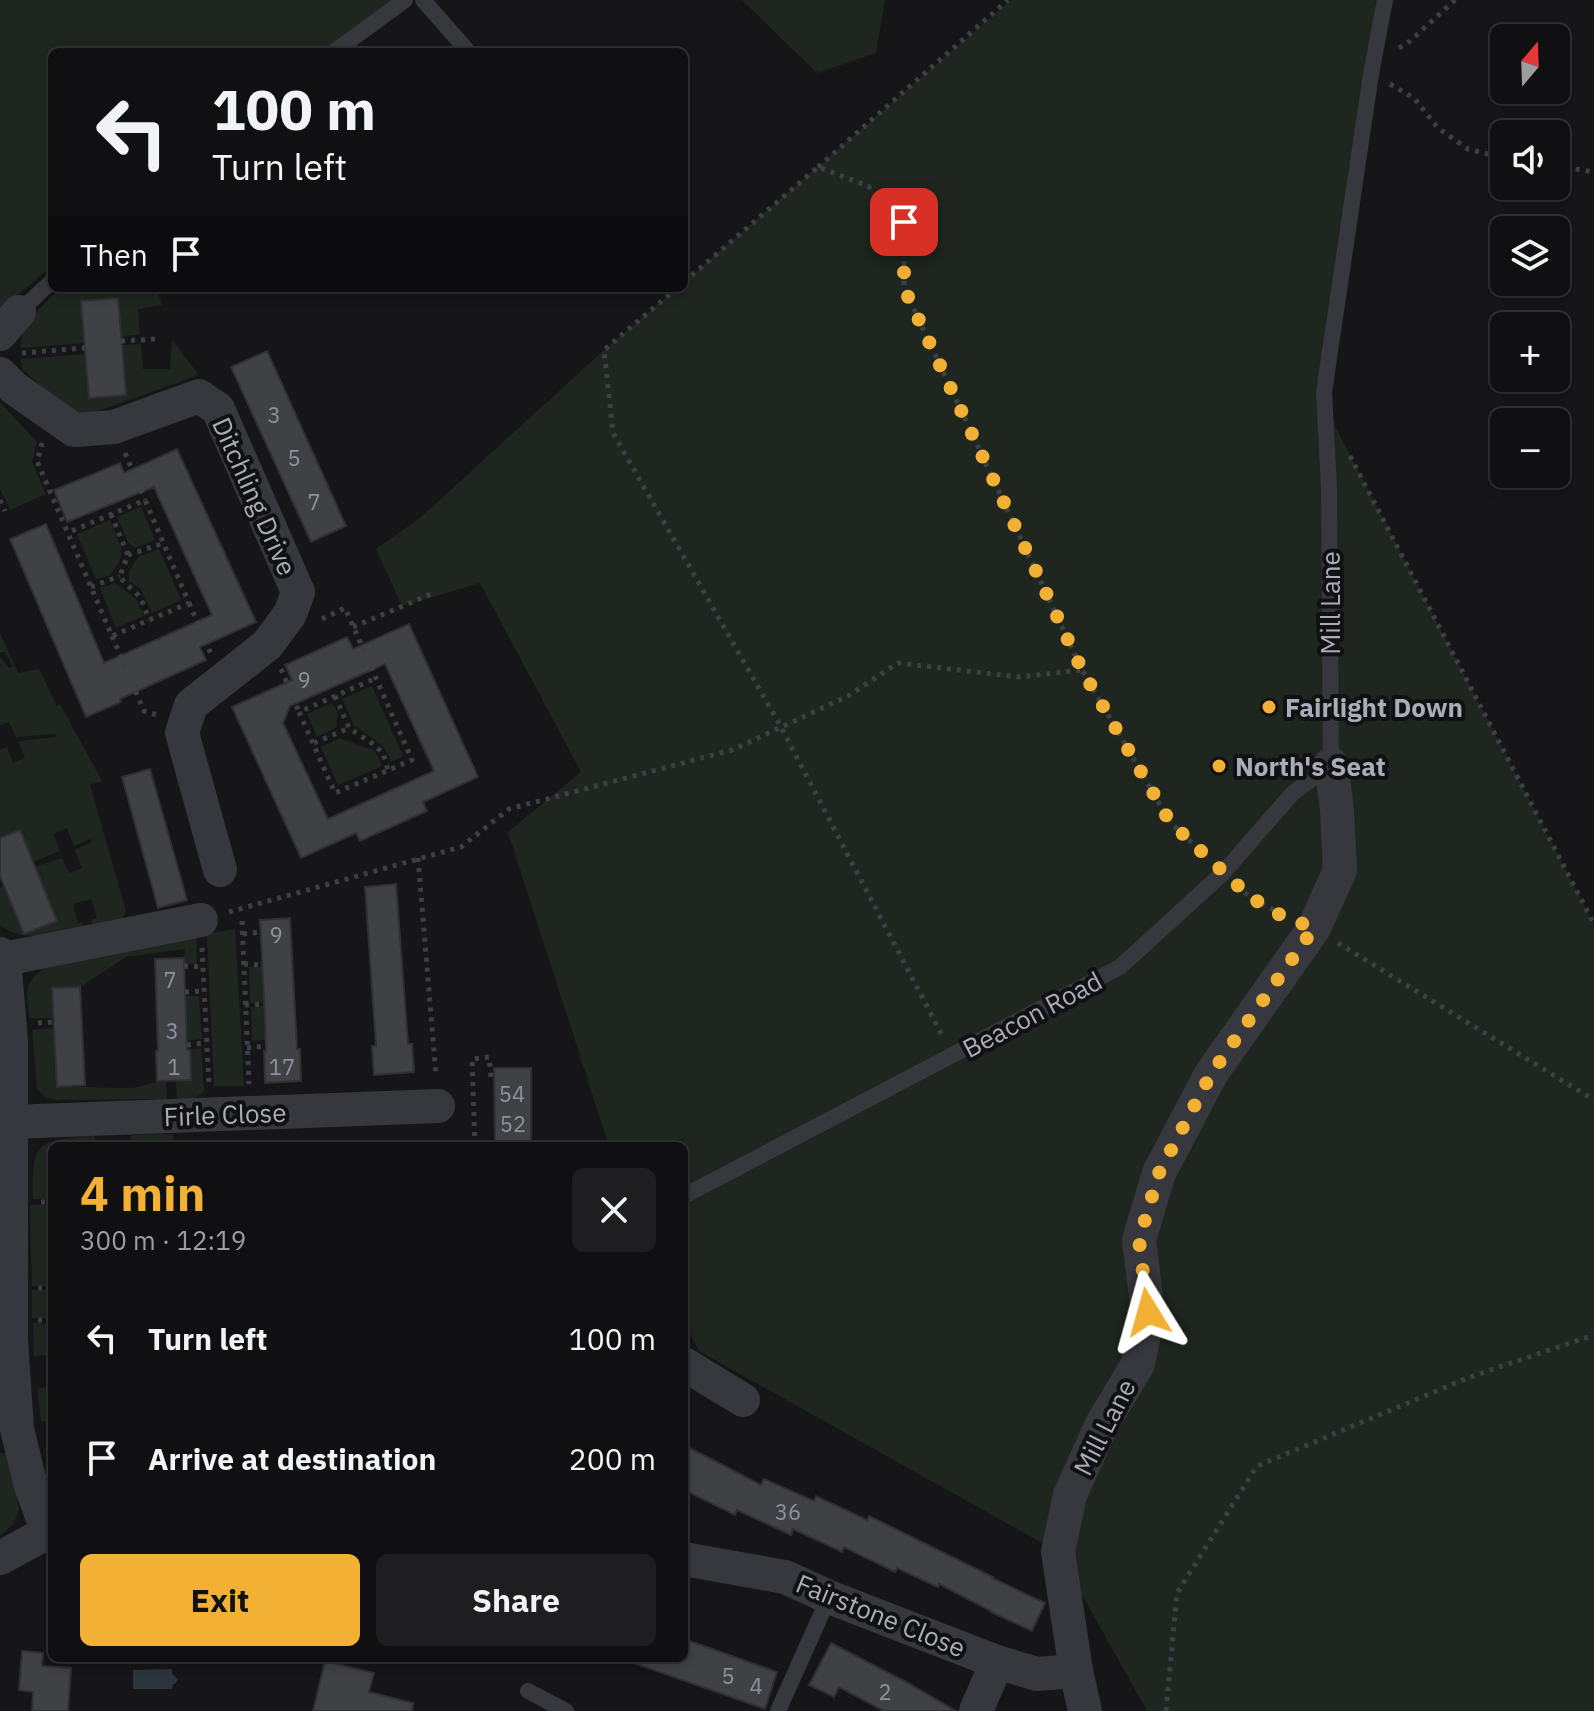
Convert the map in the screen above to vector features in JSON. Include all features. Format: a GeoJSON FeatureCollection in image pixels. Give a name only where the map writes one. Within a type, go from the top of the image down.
{"type":"FeatureCollection","features":[{"type":"Feature","properties":{"kind":"street","name":"Ditchling Drive"},"geometry":{"type":"LineString","coordinates":[[8,344],[14,388],[74,430],[114,427],[199,396],[218,409],[298,592],[290,614],[267,645],[191,705],[185,725]]}},
{"type":"Feature","properties":{"kind":"street"},"geometry":{"type":"LineString","coordinates":[[185,725],[182,733],[220,870]]}},
{"type":"Feature","properties":{"kind":"street","name":"Mill Lane"},"geometry":{"type":"LineString","coordinates":[[1085,1711],[1058,1552],[1070,1495],[1102,1424],[1138,1364],[1148,1312],[1139,1240],[1159,1173],[1211,1074],[1314,928],[1340,870],[1331,764]]}},
{"type":"Feature","properties":{"kind":"street"},"geometry":{"type":"LineString","coordinates":[[48,1526],[31,1486],[17,1429],[11,1340],[11,1040],[2,957],[201,931]]}},
{"type":"Feature","properties":{"kind":"street","name":"Firle Close"},"geometry":{"type":"LineString","coordinates":[[11,1122],[438,1106]]}},
{"type":"Feature","properties":{"kind":"street"},"geometry":{"type":"LineString","coordinates":[[688,1366],[743,1400]]}},
{"type":"Feature","properties":{"kind":"street"},"geometry":{"type":"LineString","coordinates":[[0,1558],[48,1532]]}},
{"type":"Feature","properties":{"kind":"street","name":"Fairstone Close"},"geometry":{"type":"LineString","coordinates":[[688,1560],[785,1577],[997,1662],[1037,1674],[1076,1671]]}},
{"type":"Feature","properties":{"kind":"street"},"geometry":{"type":"LineString","coordinates":[[976,1711],[997,1662]]}},
{"type":"Feature","properties":{"kind":"lane"},"geometry":{"type":"LineString","coordinates":[[339,48],[405,0]]}},
{"type":"Feature","properties":{"kind":"lane"},"geometry":{"type":"LineString","coordinates":[[423,0],[465,48]]}},
{"type":"Feature","properties":{"kind":"lane","name":"Mill Lane"},"geometry":{"type":"LineString","coordinates":[[1331,764],[1329,489],[1324,392],[1385,0]]}},
{"type":"Feature","properties":{"kind":"lane"},"geometry":{"type":"LineString","coordinates":[[8,344],[48,287]]}},
{"type":"Feature","properties":{"kind":"lane","name":"Beacon Road"},"geometry":{"type":"LineString","coordinates":[[688,1194],[1120,967],[1223,873],[1292,794],[1331,764]]}},
{"type":"Feature","properties":{"kind":"lane"},"geometry":{"type":"LineString","coordinates":[[778,1711],[829,1597]]}},
{"type":"Feature","properties":{"kind":"lane"},"geometry":{"type":"LineString","coordinates":[[528,1691],[566,1711]]}},
{"type":"Feature","properties":{"kind":"path"},"geometry":{"type":"LineString","coordinates":[[688,279],[1008,0]]}},
{"type":"Feature","properties":{"kind":"path"},"geometry":{"type":"LineString","coordinates":[[1455,0],[1373,69],[1414,98],[1438,128],[1468,149],[1490,154]]}},
{"type":"Feature","properties":{"kind":"path"},"geometry":{"type":"LineString","coordinates":[[818,167],[868,186],[904,222],[904,288],[1082,670],[1170,822],[1250,897],[1282,916],[1314,928],[1594,1100]]}},
{"type":"Feature","properties":{"kind":"path"},"geometry":{"type":"LineString","coordinates":[[1570,168],[1594,172]]}},
{"type":"Feature","properties":{"kind":"path"},"geometry":{"type":"LineString","coordinates":[[672,292],[604,350],[613,433],[781,727],[953,1056]]}},
{"type":"Feature","properties":{"kind":"path"},"geometry":{"type":"LineString","coordinates":[[121,341],[157,339]]}},
{"type":"Feature","properties":{"kind":"path"},"geometry":{"type":"LineString","coordinates":[[8,344],[85,348]]}},
{"type":"Feature","properties":{"kind":"path"},"geometry":{"type":"LineString","coordinates":[[42,440],[37,461],[144,711],[185,725]]}},
{"type":"Feature","properties":{"kind":"path"},"geometry":{"type":"LineString","coordinates":[[1343,442],[1594,924]]}},
{"type":"Feature","properties":{"kind":"path"},"geometry":{"type":"LineString","coordinates":[[121,444],[222,679]]}},
{"type":"Feature","properties":{"kind":"path"},"geometry":{"type":"LineString","coordinates":[[0,500],[5,511]]}},
{"type":"Feature","properties":{"kind":"path"},"geometry":{"type":"LineString","coordinates":[[67,533],[145,500]]}},
{"type":"Feature","properties":{"kind":"path"},"geometry":{"type":"LineString","coordinates":[[111,514],[128,555],[120,576],[123,583],[141,599],[149,620]]}},
{"type":"Feature","properties":{"kind":"path"},"geometry":{"type":"LineString","coordinates":[[128,555],[164,543]]}},
{"type":"Feature","properties":{"kind":"path"},"geometry":{"type":"LineString","coordinates":[[91,587],[120,576]]}},
{"type":"Feature","properties":{"kind":"path"},"geometry":{"type":"LineString","coordinates":[[353,627],[436,592]]}},
{"type":"Feature","properties":{"kind":"path"},"geometry":{"type":"LineString","coordinates":[[112,636],[189,603]]}},
{"type":"Feature","properties":{"kind":"path"},"geometry":{"type":"LineString","coordinates":[[275,656],[335,793],[412,760],[345,608],[317,621]]}},
{"type":"Feature","properties":{"kind":"path"},"geometry":{"type":"LineString","coordinates":[[210,1090],[201,931],[418,858],[461,847],[509,809],[732,750],[848,696],[898,663],[1019,677],[1082,670]]}},
{"type":"Feature","properties":{"kind":"path"},"geometry":{"type":"LineString","coordinates":[[299,712],[376,678]]}},
{"type":"Feature","properties":{"kind":"path"},"geometry":{"type":"LineString","coordinates":[[335,696],[349,728],[383,753],[388,770]]}},
{"type":"Feature","properties":{"kind":"path"},"geometry":{"type":"LineString","coordinates":[[314,743],[349,728]]}},
{"type":"Feature","properties":{"kind":"path"},"geometry":{"type":"LineString","coordinates":[[418,858],[438,1106]]}},
{"type":"Feature","properties":{"kind":"path"},"geometry":{"type":"LineString","coordinates":[[242,921],[249,1092]]}},
{"type":"Feature","properties":{"kind":"path"},"geometry":{"type":"LineString","coordinates":[[243,934],[261,932]]}},
{"type":"Feature","properties":{"kind":"path"},"geometry":{"type":"LineString","coordinates":[[244,964],[263,965]]}},
{"type":"Feature","properties":{"kind":"path"},"geometry":{"type":"LineString","coordinates":[[184,966],[203,967]]}},
{"type":"Feature","properties":{"kind":"path"},"geometry":{"type":"LineString","coordinates":[[185,992],[205,991]]}},
{"type":"Feature","properties":{"kind":"path"},"geometry":{"type":"LineString","coordinates":[[245,1005],[265,1004]]}},
{"type":"Feature","properties":{"kind":"path"},"geometry":{"type":"LineString","coordinates":[[187,1045],[207,1043]]}},
{"type":"Feature","properties":{"kind":"path"},"geometry":{"type":"LineString","coordinates":[[247,1048],[266,1046]]}},
{"type":"Feature","properties":{"kind":"path"},"geometry":{"type":"LineString","coordinates":[[475,1142],[472,1059],[489,1057],[494,1081]]}},
{"type":"Feature","properties":{"kind":"path"},"geometry":{"type":"LineString","coordinates":[[1166,1711],[1177,1593],[1257,1466],[1470,1377],[1594,1335]]}},
{"type":"Feature","properties":{"kind":"shaded area"},"geometry":{"type":"Polygon","coordinates":[[[0,0],[395,0],[329,48],[48,48],[48,269],[0,310],[0,0]]]}},
{"type":"Feature","properties":{"kind":"shaded area"},"geometry":{"type":"Polygon","coordinates":[[[742,0],[885,0],[876,53],[817,73],[742,0]]]}},
{"type":"Feature","properties":{"kind":"shaded area"},"geometry":{"type":"Polygon","coordinates":[[[1011,0],[1385,0],[1324,392],[1336,428],[1594,924],[1594,1711],[1147,1711],[1058,1552],[699,1351],[688,1330],[688,1142],[608,1142],[508,832],[581,772],[480,583],[402,606],[376,549],[420,518],[672,292],[688,292],[688,279],[1011,0]]]}},
{"type":"Feature","properties":{"kind":"shaded area"},"geometry":{"type":"Polygon","coordinates":[[[56,292],[157,292],[162,305],[138,309],[140,334],[121,337],[117,298],[82,301],[85,343],[20,348],[25,324],[56,292]]]}},
{"type":"Feature","properties":{"kind":"shaded area"},"geometry":{"type":"Polygon","coordinates":[[[172,340],[199,375],[93,413],[80,414],[54,398],[23,370],[20,359],[86,354],[89,398],[125,395],[122,345],[141,344],[143,369],[170,369],[172,340]]]}},
{"type":"Feature","properties":{"kind":"shaded area"},"geometry":{"type":"Polygon","coordinates":[[[0,402],[37,442],[32,462],[46,494],[10,510],[0,489],[0,402]]]}},
{"type":"Feature","properties":{"kind":"shaded area"},"geometry":{"type":"Polygon","coordinates":[[[141,507],[155,540],[135,548],[128,542],[117,517],[141,507]]]}},
{"type":"Feature","properties":{"kind":"shaded area"},"geometry":{"type":"Polygon","coordinates":[[[110,520],[121,555],[109,576],[96,579],[77,534],[110,520]]]}},
{"type":"Feature","properties":{"kind":"shaded area"},"geometry":{"type":"Polygon","coordinates":[[[159,549],[181,600],[152,613],[141,590],[129,581],[129,572],[138,557],[159,549]]]}},
{"type":"Feature","properties":{"kind":"shaded area"},"geometry":{"type":"Polygon","coordinates":[[[115,583],[136,599],[144,616],[116,628],[100,588],[115,583]]]}},
{"type":"Feature","properties":{"kind":"shaded area"},"geometry":{"type":"Polygon","coordinates":[[[0,633],[18,673],[39,669],[57,706],[60,704],[102,781],[90,785],[126,911],[121,920],[112,924],[92,927],[91,920],[97,918],[91,899],[73,904],[78,923],[82,922],[85,928],[30,936],[9,931],[0,925],[0,888],[4,886],[24,934],[56,921],[35,867],[62,858],[69,873],[82,868],[75,850],[92,842],[91,839],[74,846],[67,828],[53,834],[60,851],[33,862],[20,830],[0,838],[0,750],[7,747],[13,763],[25,758],[18,741],[57,737],[55,734],[16,737],[9,722],[0,725],[0,657],[9,668],[13,666],[5,652],[0,652],[0,633]]]}},
{"type":"Feature","properties":{"kind":"shaded area"},"geometry":{"type":"Polygon","coordinates":[[[372,686],[403,756],[391,762],[384,747],[354,725],[342,699],[372,686]]]}},
{"type":"Feature","properties":{"kind":"shaded area"},"geometry":{"type":"Polygon","coordinates":[[[332,703],[338,712],[336,728],[317,737],[307,714],[332,703]]]}},
{"type":"Feature","properties":{"kind":"shaded area"},"geometry":{"type":"Polygon","coordinates":[[[340,738],[372,749],[382,766],[338,785],[321,747],[340,738]]]}},
{"type":"Feature","properties":{"kind":"shaded area"},"geometry":{"type":"Polygon","coordinates":[[[235,929],[244,1086],[214,1086],[207,934],[235,929]]]}},
{"type":"Feature","properties":{"kind":"shaded area"},"geometry":{"type":"Polygon","coordinates":[[[196,935],[197,964],[184,964],[185,949],[126,957],[80,987],[52,989],[53,1018],[30,1018],[29,985],[43,969],[196,935]]]}},
{"type":"Feature","properties":{"kind":"shaded area"},"geometry":{"type":"Polygon","coordinates":[[[249,967],[263,967],[264,1002],[250,1003],[249,967]]]}},
{"type":"Feature","properties":{"kind":"shaded area"},"geometry":{"type":"Polygon","coordinates":[[[185,996],[199,996],[202,1039],[187,1041],[185,996]]]}},
{"type":"Feature","properties":{"kind":"shaded area"},"geometry":{"type":"Polygon","coordinates":[[[265,1006],[266,1040],[252,1041],[251,1007],[265,1006]]]}},
{"type":"Feature","properties":{"kind":"shaded area"},"geometry":{"type":"Polygon","coordinates":[[[54,1028],[58,1087],[129,1088],[166,1081],[167,1099],[56,1100],[45,1097],[37,1089],[32,1030],[54,1028]]]}},
{"type":"Feature","properties":{"kind":"shaded area"},"geometry":{"type":"Polygon","coordinates":[[[201,1048],[204,1091],[193,1100],[177,1100],[176,1081],[191,1080],[190,1050],[201,1048]]]}},
{"type":"Feature","properties":{"kind":"shaded area"},"geometry":{"type":"Polygon","coordinates":[[[173,1134],[174,1142],[130,1142],[131,1135],[173,1134]]]}},
{"type":"Feature","properties":{"kind":"shaded area"},"geometry":{"type":"Polygon","coordinates":[[[95,1136],[96,1142],[50,1142],[95,1136]]]}},
{"type":"Feature","properties":{"kind":"shaded area"},"geometry":{"type":"Polygon","coordinates":[[[48,1143],[48,1199],[33,1199],[34,1164],[42,1146],[48,1143]]]}},
{"type":"Feature","properties":{"kind":"shaded area"},"geometry":{"type":"Polygon","coordinates":[[[30,1205],[48,1205],[48,1286],[32,1286],[30,1205]]]}},
{"type":"Feature","properties":{"kind":"shaded area"},"geometry":{"type":"Polygon","coordinates":[[[32,1290],[48,1290],[48,1318],[32,1318],[32,1290]]]}},
{"type":"Feature","properties":{"kind":"shaded area"},"geometry":{"type":"Polygon","coordinates":[[[33,1323],[48,1323],[48,1355],[34,1356],[33,1323]]]}},
{"type":"Feature","properties":{"kind":"shaded area"},"geometry":{"type":"Polygon","coordinates":[[[48,1387],[48,1422],[41,1421],[37,1388],[48,1387]]]}},
{"type":"Feature","properties":{"kind":"shaded area"},"geometry":{"type":"Polygon","coordinates":[[[0,1453],[8,1453],[19,1509],[14,1523],[0,1536],[0,1453]]]}},
{"type":"Feature","properties":{"kind":"shaded area"},"geometry":{"type":"Polygon","coordinates":[[[172,1669],[172,1674],[178,1679],[172,1689],[133,1689],[133,1670],[172,1669]]]}},
{"type":"Feature","properties":{"kind":"building"},"geometry":{"type":"Polygon","coordinates":[[[118,298],[126,395],[89,398],[81,301],[118,298]]]}},
{"type":"Feature","properties":{"kind":"building"},"geometry":{"type":"Polygon","coordinates":[[[267,351],[346,526],[311,542],[231,367],[267,351]]]}},
{"type":"Feature","properties":{"kind":"building"},"geometry":{"type":"Polygon","coordinates":[[[177,449],[256,622],[200,647],[206,660],[86,717],[10,539],[46,524],[104,663],[212,615],[154,487],[67,522],[54,490],[120,463],[124,473],[177,449]]]}},
{"type":"Feature","properties":{"kind":"building"},"geometry":{"type":"Polygon","coordinates":[[[409,624],[478,777],[423,802],[427,811],[360,841],[356,833],[301,858],[232,707],[292,680],[285,665],[347,637],[353,649],[409,624]],[[385,664],[290,706],[283,723],[328,819],[434,771],[385,664]]]}},
{"type":"Feature","properties":{"kind":"building"},"geometry":{"type":"Polygon","coordinates":[[[150,769],[187,900],[158,908],[122,777],[150,769]]]}},
{"type":"Feature","properties":{"kind":"building"},"geometry":{"type":"Polygon","coordinates":[[[20,830],[57,921],[24,934],[0,876],[0,838],[20,830]]]}},
{"type":"Feature","properties":{"kind":"building"},"geometry":{"type":"Polygon","coordinates":[[[396,884],[408,1044],[412,1044],[414,1072],[374,1075],[372,1046],[376,1046],[365,887],[396,884]]]}},
{"type":"Feature","properties":{"kind":"building"},"geometry":{"type":"Polygon","coordinates":[[[290,918],[301,1081],[265,1083],[260,920],[290,918]]]}},
{"type":"Feature","properties":{"kind":"building"},"geometry":{"type":"Polygon","coordinates":[[[184,958],[191,1080],[157,1081],[155,959],[184,958]]]}},
{"type":"Feature","properties":{"kind":"building"},"geometry":{"type":"Polygon","coordinates":[[[80,987],[85,1085],[57,1087],[52,988],[80,987]]]}},
{"type":"Feature","properties":{"kind":"building"},"geometry":{"type":"Polygon","coordinates":[[[494,1068],[531,1068],[531,1141],[495,1141],[494,1068]]]}},
{"type":"Feature","properties":{"kind":"building"},"geometry":{"type":"Polygon","coordinates":[[[688,1447],[761,1485],[764,1479],[814,1501],[816,1496],[867,1520],[869,1516],[1045,1603],[1032,1631],[939,1584],[938,1587],[897,1568],[895,1572],[844,1547],[842,1552],[793,1529],[791,1535],[737,1510],[735,1515],[688,1492],[688,1447]]]}},
{"type":"Feature","properties":{"kind":"building"},"geometry":{"type":"Polygon","coordinates":[[[688,1640],[777,1672],[765,1709],[631,1662],[688,1662],[688,1640]]]}},
{"type":"Feature","properties":{"kind":"building"},"geometry":{"type":"Polygon","coordinates":[[[831,1643],[956,1711],[884,1711],[839,1687],[834,1697],[809,1685],[831,1643]]]}},
{"type":"Feature","properties":{"kind":"building"},"geometry":{"type":"Polygon","coordinates":[[[22,1651],[43,1653],[42,1666],[71,1668],[68,1711],[32,1711],[33,1692],[19,1690],[22,1651]]]}},
{"type":"Feature","properties":{"kind":"building"},"geometry":{"type":"Polygon","coordinates":[[[325,1662],[374,1673],[369,1692],[413,1703],[412,1711],[313,1711],[325,1662]]]}},
{"type":"Feature","properties":{"kind":"place","name":"Fairlight Down"},"geometry":{"type":"Point","coordinates":[1269,707]}},
{"type":"Feature","properties":{"kind":"place","name":"North's Seat"},"geometry":{"type":"Point","coordinates":[1219,766]}},
{"type":"Feature","properties":{"kind":"route"},"geometry":{"type":"LineString","coordinates":[[904,222],[904,288],[1082,670],[1170,822],[1250,897],[1282,916],[1314,928],[1211,1074],[1159,1173],[1139,1240],[1148,1312]]}}]}
